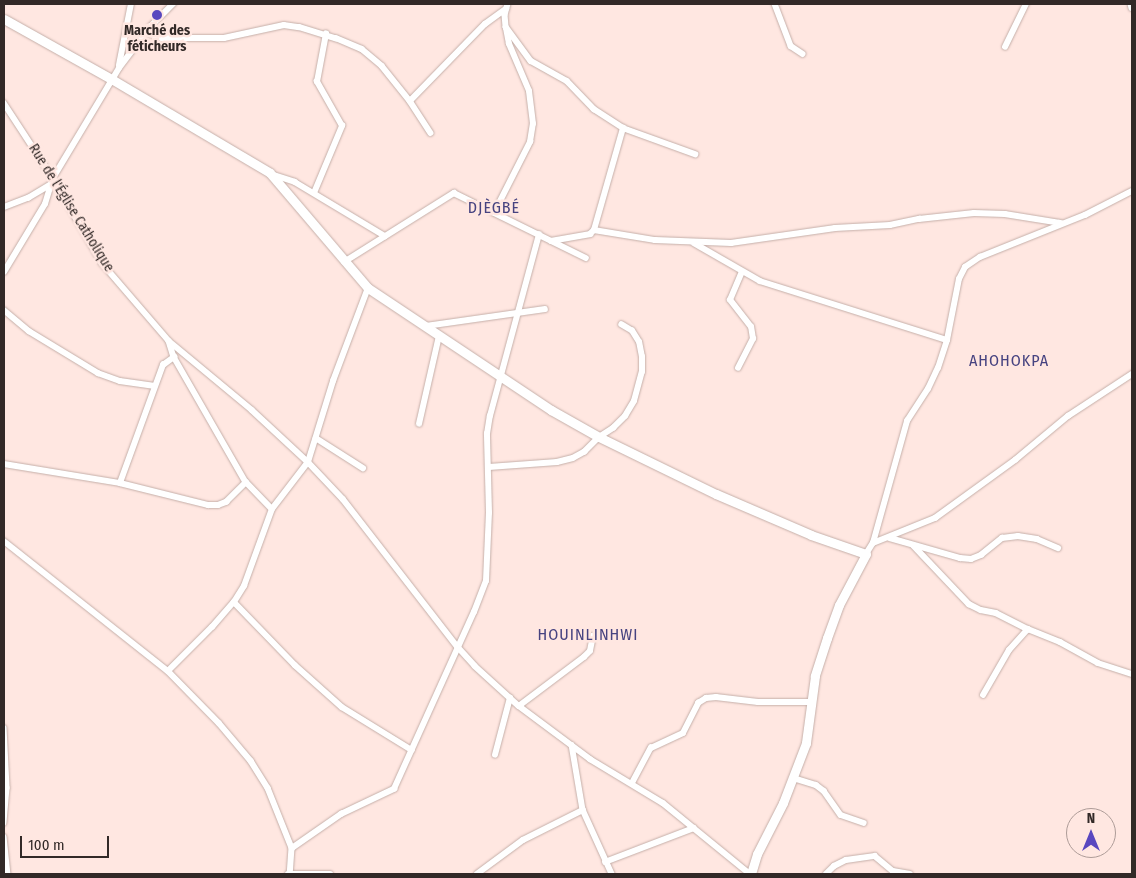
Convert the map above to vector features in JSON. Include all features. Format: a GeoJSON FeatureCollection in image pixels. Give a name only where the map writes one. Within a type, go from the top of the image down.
{"type":"FeatureCollection","features":[{"type":"Feature","properties":{"kind":"street"},"geometry":{"type":"LineString","coordinates":[[119,68],[131,4]]}},
{"type":"Feature","properties":{"kind":"street"},"geometry":{"type":"LineString","coordinates":[[4,272],[45,204],[53,178],[119,68],[146,32],[173,4]]}},
{"type":"Feature","properties":{"kind":"street"},"geometry":{"type":"LineString","coordinates":[[775,4],[791,46],[803,54]]}},
{"type":"Feature","properties":{"kind":"street"},"geometry":{"type":"LineString","coordinates":[[1005,47],[1026,4]]}},
{"type":"Feature","properties":{"kind":"street"},"geometry":{"type":"LineString","coordinates":[[1131,4],[1132,8]]}},
{"type":"Feature","properties":{"kind":"street"},"geometry":{"type":"LineString","coordinates":[[494,213],[530,142],[533,124],[529,91],[509,44],[506,27],[507,6]]}},
{"type":"Feature","properties":{"kind":"street"},"geometry":{"type":"LineString","coordinates":[[410,101],[485,24],[507,6]]}},
{"type":"Feature","properties":{"kind":"street"},"geometry":{"type":"LineString","coordinates":[[4,19],[113,80],[270,174],[368,288],[551,410],[598,437],[732,502],[811,535],[866,554]]}},
{"type":"Feature","properties":{"kind":"street"},"geometry":{"type":"LineString","coordinates":[[146,32],[162,38],[224,38],[284,25],[326,34],[362,49],[372,56],[410,101],[431,133]]}},
{"type":"Feature","properties":{"kind":"street"},"geometry":{"type":"LineString","coordinates":[[506,27],[531,61],[563,78],[594,109],[623,128],[695,154]]}},
{"type":"Feature","properties":{"kind":"street"},"geometry":{"type":"LineString","coordinates":[[314,192],[342,126],[317,82],[326,34]]}},
{"type":"Feature","properties":{"kind":"street","name":"Rue de l'Église Catholique"},"geometry":{"type":"LineString","coordinates":[[4,104],[53,178],[102,263],[169,341],[174,357],[246,482],[272,509]]}},
{"type":"Feature","properties":{"kind":"street"},"geometry":{"type":"LineString","coordinates":[[551,241],[590,234],[594,230],[623,128]]}},
{"type":"Feature","properties":{"kind":"street"},"geometry":{"type":"LineString","coordinates":[[270,174],[282,176],[314,192],[385,236]]}},
{"type":"Feature","properties":{"kind":"street"},"geometry":{"type":"LineString","coordinates":[[4,207],[28,198],[50,185]]}},
{"type":"Feature","properties":{"kind":"street"},"geometry":{"type":"LineString","coordinates":[[169,341],[252,410],[308,462],[343,499],[458,647],[510,698],[572,745],[663,803],[741,869],[751,874],[756,854],[783,803],[806,743],[815,676],[827,638],[839,605],[873,543],[907,421],[928,389],[946,340],[959,278],[965,267],[980,257],[1063,223],[1132,191]]}},
{"type":"Feature","properties":{"kind":"street"},"geometry":{"type":"LineString","coordinates":[[344,262],[454,193],[586,258]]}},
{"type":"Feature","properties":{"kind":"street"},"geometry":{"type":"LineString","coordinates":[[594,230],[656,240],[731,243],[835,228],[890,225],[919,219],[974,213],[1005,214],[1063,223]]}},
{"type":"Feature","properties":{"kind":"street"},"geometry":{"type":"LineString","coordinates":[[292,848],[341,814],[394,789],[486,581],[489,467],[488,425],[539,235]]}},
{"type":"Feature","properties":{"kind":"street"},"geometry":{"type":"LineString","coordinates":[[692,242],[760,281],[946,340]]}},
{"type":"Feature","properties":{"kind":"street"},"geometry":{"type":"LineString","coordinates":[[738,368],[753,340],[751,327],[730,300],[742,272]]}},
{"type":"Feature","properties":{"kind":"street"},"geometry":{"type":"LineString","coordinates":[[168,671],[234,602],[244,586],[272,509],[308,462],[333,381],[368,288]]}},
{"type":"Feature","properties":{"kind":"street"},"geometry":{"type":"LineString","coordinates":[[424,327],[545,308]]}},
{"type":"Feature","properties":{"kind":"street"},"geometry":{"type":"LineString","coordinates":[[4,310],[30,331],[98,373],[120,381],[155,386]]}},
{"type":"Feature","properties":{"kind":"street"},"geometry":{"type":"LineString","coordinates":[[489,467],[548,463],[573,458],[584,452],[598,437],[613,428],[625,416],[634,401],[642,372],[642,357],[639,342],[632,331],[622,325]]}},
{"type":"Feature","properties":{"kind":"street"},"geometry":{"type":"LineString","coordinates":[[419,424],[439,336]]}},
{"type":"Feature","properties":{"kind":"street"},"geometry":{"type":"LineString","coordinates":[[120,483],[163,365],[174,357]]}},
{"type":"Feature","properties":{"kind":"street"},"geometry":{"type":"LineString","coordinates":[[873,543],[890,538],[935,518],[1015,460],[1068,416],[1132,374]]}},
{"type":"Feature","properties":{"kind":"street"},"geometry":{"type":"LineString","coordinates":[[316,438],[364,468]]}},
{"type":"Feature","properties":{"kind":"street"},"geometry":{"type":"LineString","coordinates":[[4,464],[120,483],[208,505],[218,505],[226,502],[246,482]]}},
{"type":"Feature","properties":{"kind":"street"},"geometry":{"type":"LineString","coordinates":[[890,538],[960,558],[971,559],[987,551],[1002,538],[1018,536],[1037,539],[1058,548]]}},
{"type":"Feature","properties":{"kind":"street"},"geometry":{"type":"LineString","coordinates":[[4,541],[168,671],[219,723],[251,761],[268,788],[292,848],[290,874],[330,874]]}},
{"type":"Feature","properties":{"kind":"street"},"geometry":{"type":"LineString","coordinates":[[912,544],[969,604],[981,610],[996,613],[1028,630],[1060,642],[1098,663],[1132,674]]}},
{"type":"Feature","properties":{"kind":"street"},"geometry":{"type":"LineString","coordinates":[[234,602],[321,690],[342,707],[412,750]]}},
{"type":"Feature","properties":{"kind":"street"},"geometry":{"type":"LineString","coordinates":[[983,695],[1009,650],[1028,630]]}},
{"type":"Feature","properties":{"kind":"street"},"geometry":{"type":"LineString","coordinates":[[519,706],[584,657],[590,651],[593,636]]}},
{"type":"Feature","properties":{"kind":"street"},"geometry":{"type":"LineString","coordinates":[[632,784],[650,748],[683,733],[698,703],[706,698],[716,697],[758,702],[811,702]]}},
{"type":"Feature","properties":{"kind":"street"},"geometry":{"type":"LineString","coordinates":[[495,756],[510,698]]}},
{"type":"Feature","properties":{"kind":"street"},"geometry":{"type":"LineString","coordinates":[[4,728],[7,788],[4,823]]}},
{"type":"Feature","properties":{"kind":"street"},"geometry":{"type":"LineString","coordinates":[[572,745],[583,810],[612,874]]}},
{"type":"Feature","properties":{"kind":"street"},"geometry":{"type":"LineString","coordinates":[[793,778],[816,785],[824,791],[841,815],[864,823]]}},
{"type":"Feature","properties":{"kind":"street"},"geometry":{"type":"LineString","coordinates":[[477,874],[523,840],[583,810]]}},
{"type":"Feature","properties":{"kind":"street"},"geometry":{"type":"LineString","coordinates":[[605,862],[694,828]]}},
{"type":"Feature","properties":{"kind":"street"},"geometry":{"type":"LineString","coordinates":[[4,837],[8,874]]}},
{"type":"Feature","properties":{"kind":"street"},"geometry":{"type":"LineString","coordinates":[[826,874],[834,866],[846,860],[875,856],[893,871],[910,874]]}},
{"type":"Feature","properties":{"kind":"street"},"geometry":{"type":"LineString","coordinates":[[736,874],[741,869]]}},
{"type":"Feature","properties":{"kind":"place","name":"Marché des féticheurs"},"geometry":{"type":"Point","coordinates":[157,15]}},
{"type":"Feature","properties":{"kind":"district","name":"DJÈGBÉ"},"geometry":{"type":"Point","coordinates":[494,208]}},
{"type":"Feature","properties":{"kind":"district","name":"AHOHOKPA"},"geometry":{"type":"Point","coordinates":[1009,361]}},
{"type":"Feature","properties":{"kind":"district","name":"HOUINLINHWI"},"geometry":{"type":"Point","coordinates":[588,635]}}]}
